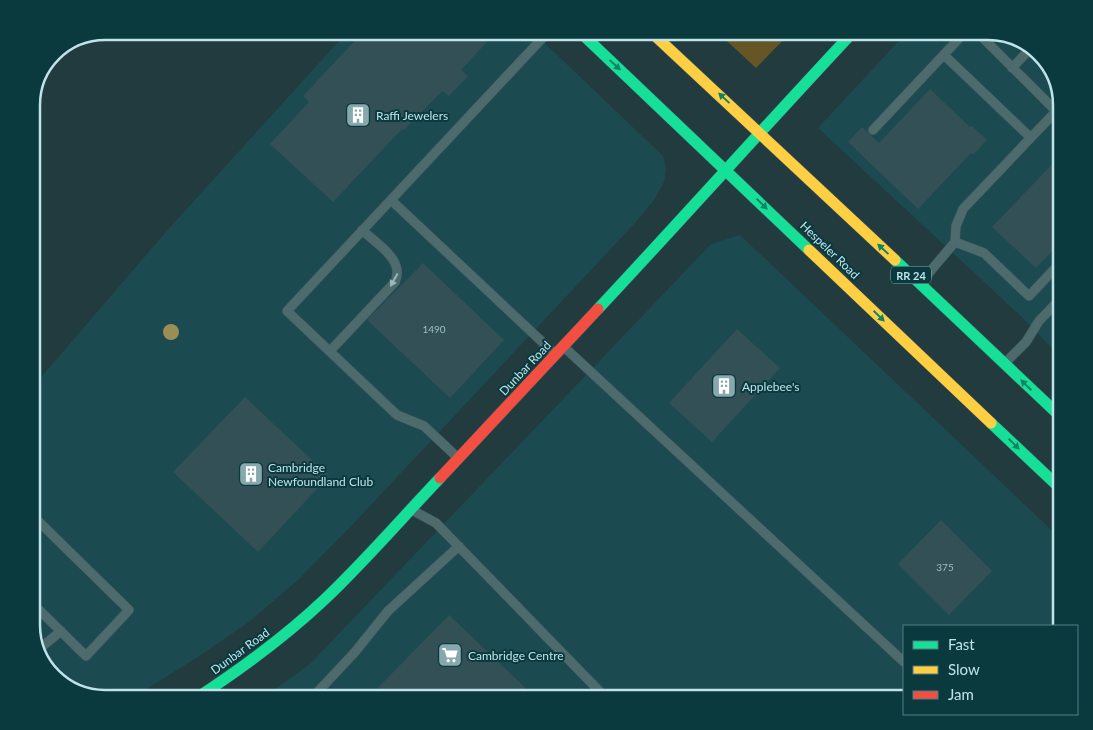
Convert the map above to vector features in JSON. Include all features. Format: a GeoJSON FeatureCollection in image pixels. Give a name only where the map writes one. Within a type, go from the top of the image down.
{"type":"FeatureCollection","features":[{"type":"Feature","properties":{"kind":"main road","name":"Hespeler Road"},"geometry":{"type":"LineString","coordinates":[[589,40],[1053,481]]}},
{"type":"Feature","properties":{"kind":"main road","name":"RR 24"},"geometry":{"type":"LineString","coordinates":[[660,40],[1053,409]]}},
{"type":"Feature","properties":{"kind":"main road","name":"Dunbar Road"},"geometry":{"type":"LineString","coordinates":[[209,690],[240,670],[282,637],[325,599],[459,460],[846,40]]}},
{"type":"Feature","properties":{"kind":"lane"},"geometry":{"type":"LineString","coordinates":[[459,460],[424,426],[397,415],[286,311],[541,40]]}},
{"type":"Feature","properties":{"kind":"lane"},"geometry":{"type":"LineString","coordinates":[[873,130],[958,40]]}},
{"type":"Feature","properties":{"kind":"lane"},"geometry":{"type":"LineString","coordinates":[[985,40],[1012,68],[1053,103]]}},
{"type":"Feature","properties":{"kind":"lane"},"geometry":{"type":"LineString","coordinates":[[1012,68],[1026,53]]}},
{"type":"Feature","properties":{"kind":"lane"},"geometry":{"type":"LineString","coordinates":[[944,55],[1030,137]]}},
{"type":"Feature","properties":{"kind":"lane"},"geometry":{"type":"LineString","coordinates":[[920,284],[955,242],[956,226],[963,209],[1053,114]]}},
{"type":"Feature","properties":{"kind":"lane"},"geometry":{"type":"LineString","coordinates":[[390,200],[556,355]]}},
{"type":"Feature","properties":{"kind":"lane"},"geometry":{"type":"LineString","coordinates":[[330,352],[398,277],[398,270],[394,260],[362,230]]}},
{"type":"Feature","properties":{"kind":"lane"},"geometry":{"type":"LineString","coordinates":[[955,242],[984,253],[1028,296],[1053,270]]}},
{"type":"Feature","properties":{"kind":"lane"},"geometry":{"type":"LineString","coordinates":[[1005,364],[1026,342],[1039,321],[1053,306]]}},
{"type":"Feature","properties":{"kind":"lane"},"geometry":{"type":"LineString","coordinates":[[564,346],[903,661]]}},
{"type":"Feature","properties":{"kind":"lane"},"geometry":{"type":"LineString","coordinates":[[411,510],[436,523],[598,690]]}},
{"type":"Feature","properties":{"kind":"lane"},"geometry":{"type":"LineString","coordinates":[[40,523],[129,610],[86,656],[40,611]]}},
{"type":"Feature","properties":{"kind":"lane"},"geometry":{"type":"LineString","coordinates":[[319,690],[355,652],[388,610],[459,546]]}},
{"type":"Feature","properties":{"kind":"lane"},"geometry":{"type":"LineString","coordinates":[[43,646],[61,631]]}},
{"type":"Feature","properties":{"kind":"shaded area"},"geometry":{"type":"Polygon","coordinates":[[[340,40],[541,40],[663,156],[666,168],[664,182],[654,200],[635,223],[354,523],[298,580],[250,621],[198,657],[145,690],[105,690],[84,687],[69,679],[56,668],[45,650],[40,629],[40,379],[165,233],[340,40]]]}},
{"type":"Feature","properties":{"kind":"shaded area"},"geometry":{"type":"Polygon","coordinates":[[[726,40],[783,40],[756,68],[726,40]]]}},
{"type":"Feature","properties":{"kind":"shaded area"},"geometry":{"type":"Polygon","coordinates":[[[900,40],[988,40],[1005,42],[1031,56],[1048,80],[1053,105],[1053,350],[1024,319],[818,128],[900,40]]]}},
{"type":"Feature","properties":{"kind":"shaded area"},"geometry":{"type":"Polygon","coordinates":[[[740,235],[1053,531],[1053,625],[903,625],[903,690],[274,690],[311,663],[711,244],[740,235]]]}},
{"type":"Feature","properties":{"kind":"building","name":"Raffi Jewelers"},"geometry":{"type":"Polygon","coordinates":[[[356,40],[489,40],[461,70],[468,76],[449,96],[442,91],[404,130],[402,129],[333,202],[270,144],[309,102],[303,96],[356,40]]]}},
{"type":"Feature","properties":{"kind":"building"},"geometry":{"type":"Polygon","coordinates":[[[930,89],[970,127],[972,126],[987,140],[973,155],[971,153],[918,209],[848,142],[862,127],[879,143],[930,89]]]}},
{"type":"Feature","properties":{"kind":"building"},"geometry":{"type":"Polygon","coordinates":[[[1053,163],[1053,250],[1036,268],[992,227],[1053,163]]]}},
{"type":"Feature","properties":{"kind":"building"},"geometry":{"type":"Polygon","coordinates":[[[423,263],[504,340],[450,398],[367,320],[423,263]]]}},
{"type":"Feature","properties":{"kind":"building","name":"Applebee's"},"geometry":{"type":"Polygon","coordinates":[[[737,329],[780,368],[712,442],[669,403],[737,329]]]}},
{"type":"Feature","properties":{"kind":"building","name":"Cambridge Newfoundland Club"},"geometry":{"type":"Polygon","coordinates":[[[245,397],[329,476],[258,552],[173,472],[245,397]]]}},
{"type":"Feature","properties":{"kind":"building"},"geometry":{"type":"Polygon","coordinates":[[[941,520],[992,571],[949,615],[898,564],[941,520]]]}},
{"type":"Feature","properties":{"kind":"building","name":"Cambridge Centre"},"geometry":{"type":"Polygon","coordinates":[[[449,615],[528,690],[376,690],[449,615]]]}},
{"type":"Feature","properties":{"kind":"traffic: fast"},"geometry":{"type":"LineString","coordinates":[[588,40],[809,250]]}},
{"type":"Feature","properties":{"kind":"traffic: fast"},"geometry":{"type":"LineString","coordinates":[[598,309],[846,40]]}},
{"type":"Feature","properties":{"kind":"traffic: fast"},"geometry":{"type":"LineString","coordinates":[[895,260],[1053,409]]}},
{"type":"Feature","properties":{"kind":"traffic: fast"},"geometry":{"type":"LineString","coordinates":[[991,423],[1053,482]]}},
{"type":"Feature","properties":{"kind":"traffic: fast"},"geometry":{"type":"LineString","coordinates":[[208,690],[262,652],[310,613],[354,570],[440,478]]}},
{"type":"Feature","properties":{"kind":"traffic: slow"},"geometry":{"type":"LineString","coordinates":[[660,40],[895,260]]}},
{"type":"Feature","properties":{"kind":"traffic: slow"},"geometry":{"type":"LineString","coordinates":[[809,250],[991,423]]}},
{"type":"Feature","properties":{"kind":"traffic: jam"},"geometry":{"type":"LineString","coordinates":[[440,478],[598,309]]}},
{"type":"Feature","properties":{"kind":"place","name":"Raffi Jewelers"},"geometry":{"type":"Point","coordinates":[358,115]}},
{"type":"Feature","properties":{"kind":"place","name":"Applebee's"},"geometry":{"type":"Point","coordinates":[724,386]}},
{"type":"Feature","properties":{"kind":"place","name":"Cambridge Newfoundland Club"},"geometry":{"type":"Point","coordinates":[251,474]}},
{"type":"Feature","properties":{"kind":"place","name":"Cambridge Centre"},"geometry":{"type":"Point","coordinates":[450,655]}}]}
